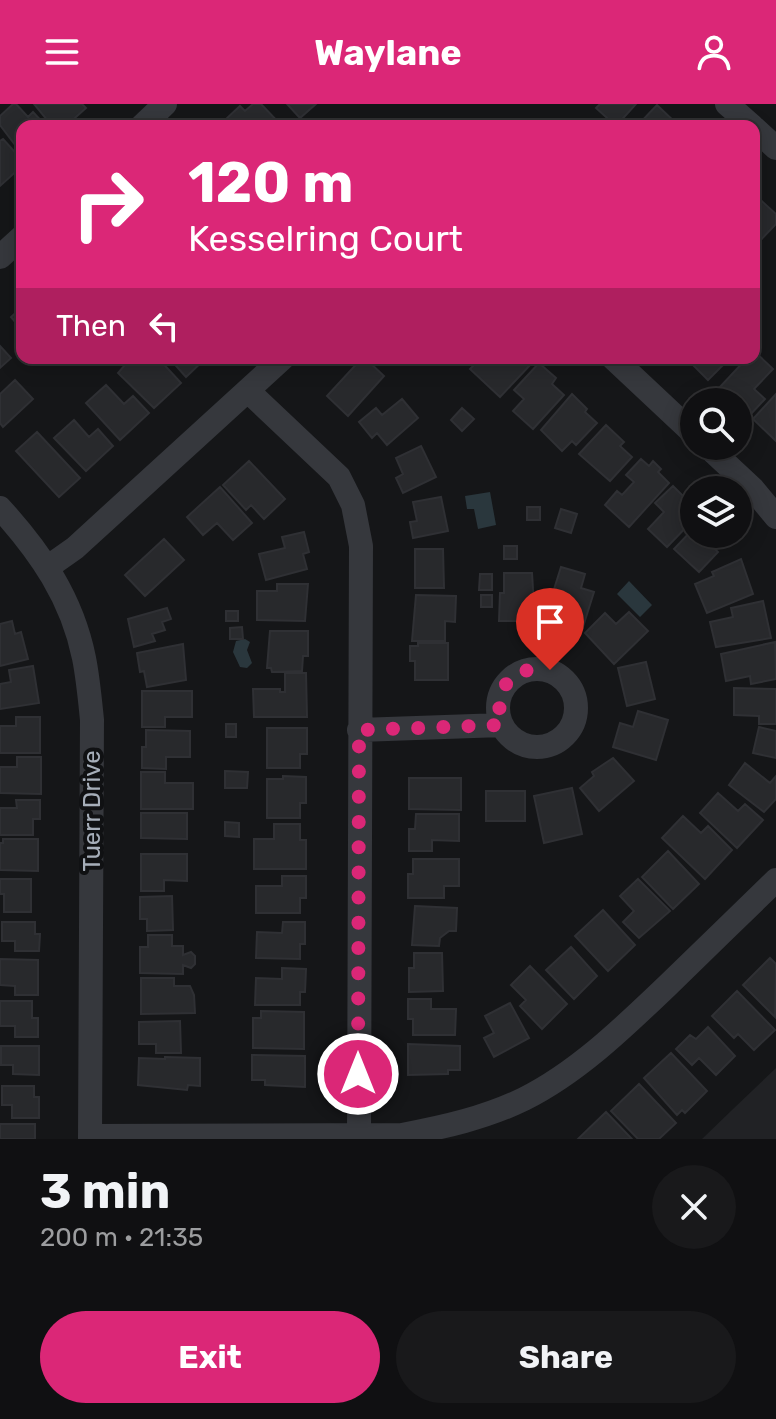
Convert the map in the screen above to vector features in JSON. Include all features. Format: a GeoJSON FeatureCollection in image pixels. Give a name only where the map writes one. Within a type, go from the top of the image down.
{"type":"FeatureCollection","features":[{"type":"Feature","properties":{"kind":"street"},"geometry":{"type":"LineString","coordinates":[[148,120],[165,104]]}},
{"type":"Feature","properties":{"kind":"street"},"geometry":{"type":"LineString","coordinates":[[727,104],[745,120]]}},
{"type":"Feature","properties":{"kind":"street"},"geometry":{"type":"LineString","coordinates":[[760,133],[776,148]]}},
{"type":"Feature","properties":{"kind":"street"},"geometry":{"type":"LineString","coordinates":[[0,257],[16,242]]}},
{"type":"Feature","properties":{"kind":"street"},"geometry":{"type":"LineString","coordinates":[[48,567],[75,548],[277,364]]}},
{"type":"Feature","properties":{"kind":"street"},"geometry":{"type":"LineString","coordinates":[[619,364],[680,421]]}},
{"type":"Feature","properties":{"kind":"street"},"geometry":{"type":"LineString","coordinates":[[248,391],[339,477],[353,505],[361,546],[359,1136]]}},
{"type":"Feature","properties":{"kind":"street"},"geometry":{"type":"LineString","coordinates":[[722,460],[753,489],[776,517]]}},
{"type":"Feature","properties":{"kind":"street","name":"Tuerr Drive"},"geometry":{"type":"LineString","coordinates":[[0,508],[28,538],[48,567],[69,606],[84,658],[92,720],[90,1138]]}},
{"type":"Feature","properties":{"kind":"street"},"geometry":{"type":"LineString","coordinates":[[359,730],[502,725]]}},
{"type":"Feature","properties":{"kind":"street"},"geometry":{"type":"LineString","coordinates":[[90,1138],[402,1135],[487,1114],[525,1098],[573,1069],[628,1023],[776,880]]}},
{"type":"Feature","properties":{"kind":"shaded area"},"geometry":{"type":"Polygon","coordinates":[[[490,492],[496,525],[478,529],[474,509],[467,509],[465,496],[490,492]]]}},
{"type":"Feature","properties":{"kind":"shaded area"},"geometry":{"type":"Polygon","coordinates":[[[629,581],[652,605],[640,617],[617,594],[629,581]]]}},
{"type":"Feature","properties":{"kind":"shaded area"},"geometry":{"type":"Polygon","coordinates":[[[245,639],[250,642],[247,650],[252,663],[247,668],[240,667],[233,652],[236,641],[245,639]]]}},
{"type":"Feature","properties":{"kind":"shaded area"},"geometry":{"type":"Polygon","coordinates":[[[776,1068],[776,1139],[702,1139],[732,1110],[776,1068]]]}},
{"type":"Feature","properties":{"kind":"building"},"geometry":{"type":"Polygon","coordinates":[[[16,104],[28,117],[33,112],[40,120],[16,120],[16,146],[0,125],[0,116],[16,104]]]}},
{"type":"Feature","properties":{"kind":"building"},"geometry":{"type":"Polygon","coordinates":[[[34,104],[82,104],[86,108],[73,120],[47,120],[34,104]]]}},
{"type":"Feature","properties":{"kind":"building"},"geometry":{"type":"Polygon","coordinates":[[[253,104],[261,104],[276,120],[226,119],[240,106],[245,111],[253,104]]]}},
{"type":"Feature","properties":{"kind":"building"},"geometry":{"type":"Polygon","coordinates":[[[287,104],[316,104],[300,118],[287,104]]]}},
{"type":"Feature","properties":{"kind":"building"},"geometry":{"type":"Polygon","coordinates":[[[600,104],[636,104],[621,120],[609,120],[596,108],[600,104]]]}},
{"type":"Feature","properties":{"kind":"building"},"geometry":{"type":"Polygon","coordinates":[[[657,105],[673,120],[643,120],[657,105]]]}},
{"type":"Feature","properties":{"kind":"building"},"geometry":{"type":"Polygon","coordinates":[[[3,139],[16,153],[16,171],[0,186],[0,141],[3,139]]]}},
{"type":"Feature","properties":{"kind":"building"},"geometry":{"type":"Polygon","coordinates":[[[760,199],[776,214],[776,224],[760,241],[760,199]]]}},
{"type":"Feature","properties":{"kind":"building"},"geometry":{"type":"Polygon","coordinates":[[[0,346],[11,358],[0,368],[0,346]]]}},
{"type":"Feature","properties":{"kind":"building"},"geometry":{"type":"Polygon","coordinates":[[[760,357],[773,369],[754,389],[765,399],[752,413],[752,388],[719,388],[741,364],[760,364],[760,357]]]}},
{"type":"Feature","properties":{"kind":"building"},"geometry":{"type":"Polygon","coordinates":[[[126,364],[164,364],[181,383],[154,408],[118,373],[126,364]]]}},
{"type":"Feature","properties":{"kind":"building"},"geometry":{"type":"Polygon","coordinates":[[[174,364],[200,364],[186,377],[174,364]]]}},
{"type":"Feature","properties":{"kind":"building"},"geometry":{"type":"Polygon","coordinates":[[[356,364],[371,364],[384,376],[348,416],[327,396],[356,364]]]}},
{"type":"Feature","properties":{"kind":"building"},"geometry":{"type":"Polygon","coordinates":[[[475,364],[531,364],[500,397],[470,369],[475,364]]]}},
{"type":"Feature","properties":{"kind":"building"},"geometry":{"type":"Polygon","coordinates":[[[540,364],[556,378],[552,384],[564,395],[533,429],[513,411],[524,399],[514,390],[540,364]]]}},
{"type":"Feature","properties":{"kind":"building"},"geometry":{"type":"Polygon","coordinates":[[[692,364],[724,364],[708,380],[692,364]]]}},
{"type":"Feature","properties":{"kind":"building"},"geometry":{"type":"Polygon","coordinates":[[[15,380],[33,399],[3,427],[0,423],[0,394],[15,380]]]}},
{"type":"Feature","properties":{"kind":"building"},"geometry":{"type":"Polygon","coordinates":[[[106,385],[124,404],[133,396],[149,413],[120,440],[86,403],[106,385]]]}},
{"type":"Feature","properties":{"kind":"building"},"geometry":{"type":"Polygon","coordinates":[[[572,394],[597,423],[576,445],[572,441],[562,451],[541,430],[572,394]]]}},
{"type":"Feature","properties":{"kind":"building"},"geometry":{"type":"Polygon","coordinates":[[[776,394],[776,441],[753,419],[776,394]]]}},
{"type":"Feature","properties":{"kind":"building"},"geometry":{"type":"Polygon","coordinates":[[[402,399],[418,418],[387,445],[377,433],[372,438],[359,422],[376,408],[382,415],[402,399]]]}},
{"type":"Feature","properties":{"kind":"building"},"geometry":{"type":"Polygon","coordinates":[[[462,408],[474,419],[462,431],[451,420],[462,408]]]}},
{"type":"Feature","properties":{"kind":"building"},"geometry":{"type":"Polygon","coordinates":[[[74,420],[89,437],[98,429],[113,446],[86,471],[54,438],[74,420]]]}},
{"type":"Feature","properties":{"kind":"building"},"geometry":{"type":"Polygon","coordinates":[[[606,425],[624,442],[620,446],[632,457],[610,481],[579,454],[606,425]]]}},
{"type":"Feature","properties":{"kind":"building"},"geometry":{"type":"Polygon","coordinates":[[[37,432],[80,478],[59,497],[16,451],[37,432]]]}},
{"type":"Feature","properties":{"kind":"building"},"geometry":{"type":"Polygon","coordinates":[[[421,446],[436,477],[403,493],[396,478],[403,474],[396,458],[421,446]]]}},
{"type":"Feature","properties":{"kind":"building"},"geometry":{"type":"Polygon","coordinates":[[[641,459],[649,466],[653,461],[661,469],[658,472],[669,483],[629,527],[605,505],[617,491],[622,495],[634,482],[626,475],[641,459]]]}},
{"type":"Feature","properties":{"kind":"building"},"geometry":{"type":"Polygon","coordinates":[[[249,461],[285,499],[264,519],[251,505],[246,510],[223,485],[249,461]]]}},
{"type":"Feature","properties":{"kind":"building"},"geometry":{"type":"Polygon","coordinates":[[[673,486],[680,493],[680,534],[667,547],[648,529],[664,512],[655,503],[673,486]]]}},
{"type":"Feature","properties":{"kind":"building"},"geometry":{"type":"Polygon","coordinates":[[[220,487],[252,523],[233,540],[217,523],[203,535],[187,517],[220,487]]]}},
{"type":"Feature","properties":{"kind":"building"},"geometry":{"type":"Polygon","coordinates":[[[441,497],[448,531],[413,538],[410,522],[417,521],[413,502],[441,497]]]}},
{"type":"Feature","properties":{"kind":"building"},"geometry":{"type":"Polygon","coordinates":[[[527,507],[540,507],[540,520],[527,520],[527,507]]]}},
{"type":"Feature","properties":{"kind":"building"},"geometry":{"type":"Polygon","coordinates":[[[561,509],[577,514],[571,533],[555,528],[561,509]]]}},
{"type":"Feature","properties":{"kind":"building"},"geometry":{"type":"Polygon","coordinates":[[[304,532],[309,552],[303,554],[307,569],[266,580],[259,554],[285,548],[282,537],[304,532]]]}},
{"type":"Feature","properties":{"kind":"building"},"geometry":{"type":"Polygon","coordinates":[[[164,539],[184,560],[145,596],[125,575],[164,539]]]}},
{"type":"Feature","properties":{"kind":"building"},"geometry":{"type":"Polygon","coordinates":[[[680,543],[680,548],[714,548],[718,552],[699,572],[674,549],[680,543]]]}},
{"type":"Feature","properties":{"kind":"building"},"geometry":{"type":"Polygon","coordinates":[[[504,546],[517,546],[517,559],[504,559],[504,546]]]}},
{"type":"Feature","properties":{"kind":"building"},"geometry":{"type":"Polygon","coordinates":[[[415,549],[443,549],[444,588],[415,588],[415,549]]]}},
{"type":"Feature","properties":{"kind":"building"},"geometry":{"type":"Polygon","coordinates":[[[741,559],[753,594],[707,613],[695,584],[714,576],[712,572],[741,559]]]}},
{"type":"Feature","properties":{"kind":"building"},"geometry":{"type":"Polygon","coordinates":[[[561,567],[585,574],[581,588],[594,592],[582,630],[545,618],[561,567]]]}},
{"type":"Feature","properties":{"kind":"building"},"geometry":{"type":"Polygon","coordinates":[[[504,573],[532,573],[535,621],[499,621],[504,573]]]}},
{"type":"Feature","properties":{"kind":"building"},"geometry":{"type":"Polygon","coordinates":[[[480,574],[492,574],[492,590],[479,590],[480,574]]]}},
{"type":"Feature","properties":{"kind":"building"},"geometry":{"type":"Polygon","coordinates":[[[277,584],[308,584],[305,621],[257,620],[257,591],[277,591],[277,584]]]}},
{"type":"Feature","properties":{"kind":"building"},"geometry":{"type":"Polygon","coordinates":[[[416,595],[456,596],[455,622],[445,621],[445,641],[412,641],[416,595]]]}},
{"type":"Feature","properties":{"kind":"building"},"geometry":{"type":"Polygon","coordinates":[[[481,595],[492,595],[492,607],[481,607],[481,595]]]}},
{"type":"Feature","properties":{"kind":"building"},"geometry":{"type":"Polygon","coordinates":[[[763,601],[771,638],[716,647],[710,622],[733,617],[731,608],[763,601]]]}},
{"type":"Feature","properties":{"kind":"building"},"geometry":{"type":"Polygon","coordinates":[[[167,608],[171,619],[162,622],[165,630],[152,634],[155,641],[134,647],[128,619],[167,608]]]}},
{"type":"Feature","properties":{"kind":"building"},"geometry":{"type":"Polygon","coordinates":[[[226,611],[238,611],[238,621],[226,621],[226,611]]]}},
{"type":"Feature","properties":{"kind":"building"},"geometry":{"type":"Polygon","coordinates":[[[629,612],[648,631],[614,664],[585,633],[605,613],[616,624],[629,612]]]}},
{"type":"Feature","properties":{"kind":"building"},"geometry":{"type":"Polygon","coordinates":[[[12,621],[15,634],[21,632],[28,659],[0,666],[0,624],[12,621]]]}},
{"type":"Feature","properties":{"kind":"building"},"geometry":{"type":"Polygon","coordinates":[[[242,627],[243,639],[230,639],[230,628],[242,627]]]}},
{"type":"Feature","properties":{"kind":"building"},"geometry":{"type":"Polygon","coordinates":[[[270,631],[308,631],[308,656],[303,656],[302,671],[272,672],[271,668],[267,668],[270,631]]]}},
{"type":"Feature","properties":{"kind":"building"},"geometry":{"type":"Polygon","coordinates":[[[775,642],[776,679],[751,684],[750,676],[726,681],[721,654],[775,642]]]}},
{"type":"Feature","properties":{"kind":"building"},"geometry":{"type":"Polygon","coordinates":[[[418,643],[448,643],[448,680],[415,680],[415,661],[410,661],[410,646],[418,646],[418,643]]]}},
{"type":"Feature","properties":{"kind":"building"},"geometry":{"type":"Polygon","coordinates":[[[183,644],[186,680],[147,687],[144,671],[140,672],[137,653],[183,644]]]}},
{"type":"Feature","properties":{"kind":"building"},"geometry":{"type":"Polygon","coordinates":[[[646,662],[655,699],[627,706],[618,668],[646,662]]]}},
{"type":"Feature","properties":{"kind":"building"},"geometry":{"type":"Polygon","coordinates":[[[33,666],[39,703],[0,709],[0,684],[11,682],[9,670],[33,666]]]}},
{"type":"Feature","properties":{"kind":"building"},"geometry":{"type":"Polygon","coordinates":[[[285,673],[306,673],[307,717],[254,717],[253,689],[280,689],[280,692],[285,692],[285,673]]]}},
{"type":"Feature","properties":{"kind":"building"},"geometry":{"type":"Polygon","coordinates":[[[734,688],[776,689],[776,724],[759,724],[759,716],[734,715],[734,688]]]}},
{"type":"Feature","properties":{"kind":"building"},"geometry":{"type":"Polygon","coordinates":[[[142,691],[192,691],[192,717],[165,717],[165,727],[142,727],[142,691]]]}},
{"type":"Feature","properties":{"kind":"building"},"geometry":{"type":"Polygon","coordinates":[[[638,711],[668,720],[656,760],[613,747],[620,723],[633,727],[638,711]]]}},
{"type":"Feature","properties":{"kind":"building"},"geometry":{"type":"Polygon","coordinates":[[[16,717],[40,717],[40,753],[0,753],[0,726],[16,726],[16,717]]]}},
{"type":"Feature","properties":{"kind":"building"},"geometry":{"type":"Polygon","coordinates":[[[226,724],[236,724],[236,737],[226,737],[226,724]]]}},
{"type":"Feature","properties":{"kind":"building"},"geometry":{"type":"Polygon","coordinates":[[[759,727],[776,731],[776,758],[753,753],[759,727]]]}},
{"type":"Feature","properties":{"kind":"building"},"geometry":{"type":"Polygon","coordinates":[[[267,728],[307,728],[307,754],[300,754],[300,768],[267,768],[267,728]]]}},
{"type":"Feature","properties":{"kind":"building"},"geometry":{"type":"Polygon","coordinates":[[[146,730],[190,731],[190,757],[166,757],[166,769],[142,768],[146,730]]]}},
{"type":"Feature","properties":{"kind":"building"},"geometry":{"type":"Polygon","coordinates":[[[17,757],[41,757],[41,794],[0,793],[0,767],[17,767],[17,757]]]}},
{"type":"Feature","properties":{"kind":"building"},"geometry":{"type":"Polygon","coordinates":[[[613,758],[634,781],[599,811],[580,788],[594,776],[592,772],[613,758]]]}},
{"type":"Feature","properties":{"kind":"building"},"geometry":{"type":"Polygon","coordinates":[[[745,763],[770,783],[776,776],[776,799],[764,812],[729,785],[745,763]]]}},
{"type":"Feature","properties":{"kind":"building"},"geometry":{"type":"Polygon","coordinates":[[[225,771],[248,772],[247,788],[225,788],[225,771]]]}},
{"type":"Feature","properties":{"kind":"building"},"geometry":{"type":"Polygon","coordinates":[[[141,772],[165,772],[165,783],[193,783],[193,809],[141,809],[141,772]]]}},
{"type":"Feature","properties":{"kind":"building"},"geometry":{"type":"Polygon","coordinates":[[[283,776],[306,777],[306,803],[300,803],[300,818],[267,818],[267,779],[283,779],[283,776]]]}},
{"type":"Feature","properties":{"kind":"building"},"geometry":{"type":"Polygon","coordinates":[[[409,778],[461,778],[461,810],[409,809],[409,778]]]}},
{"type":"Feature","properties":{"kind":"building"},"geometry":{"type":"Polygon","coordinates":[[[572,788],[582,834],[544,843],[534,796],[572,788]]]}},
{"type":"Feature","properties":{"kind":"building"},"geometry":{"type":"Polygon","coordinates":[[[486,791],[525,791],[525,821],[486,821],[486,791]]]}},
{"type":"Feature","properties":{"kind":"building"},"geometry":{"type":"Polygon","coordinates":[[[718,793],[738,811],[745,804],[763,820],[737,848],[700,813],[718,793]]]}},
{"type":"Feature","properties":{"kind":"building"},"geometry":{"type":"Polygon","coordinates":[[[16,800],[40,800],[40,819],[33,819],[33,835],[0,835],[0,808],[17,808],[16,800]]]}},
{"type":"Feature","properties":{"kind":"building"},"geometry":{"type":"Polygon","coordinates":[[[141,813],[187,813],[187,839],[141,838],[141,813]]]}},
{"type":"Feature","properties":{"kind":"building"},"geometry":{"type":"Polygon","coordinates":[[[416,814],[459,814],[459,841],[432,840],[432,851],[409,851],[409,829],[415,829],[416,814]]]}},
{"type":"Feature","properties":{"kind":"building"},"geometry":{"type":"Polygon","coordinates":[[[683,816],[701,833],[708,826],[732,850],[705,879],[662,838],[683,816]]]}},
{"type":"Feature","properties":{"kind":"building"},"geometry":{"type":"Polygon","coordinates":[[[225,822],[239,823],[239,837],[225,836],[225,822]]]}},
{"type":"Feature","properties":{"kind":"building"},"geometry":{"type":"Polygon","coordinates":[[[274,824],[300,824],[300,840],[306,840],[306,869],[254,869],[254,839],[274,839],[274,824]]]}},
{"type":"Feature","properties":{"kind":"building"},"geometry":{"type":"Polygon","coordinates":[[[3,839],[38,839],[38,871],[0,870],[0,843],[3,839]]]}},
{"type":"Feature","properties":{"kind":"building"},"geometry":{"type":"Polygon","coordinates":[[[668,851],[699,884],[673,909],[642,877],[668,851]]]}},
{"type":"Feature","properties":{"kind":"building"},"geometry":{"type":"Polygon","coordinates":[[[141,854],[187,854],[187,881],[164,880],[164,891],[141,891],[141,854]]]}},
{"type":"Feature","properties":{"kind":"building"},"geometry":{"type":"Polygon","coordinates":[[[413,859],[459,859],[459,886],[444,886],[444,898],[408,898],[408,874],[413,874],[413,859]]]}},
{"type":"Feature","properties":{"kind":"building"},"geometry":{"type":"Polygon","coordinates":[[[282,876],[306,876],[306,898],[300,898],[300,913],[256,913],[256,886],[282,886],[282,876]]]}},
{"type":"Feature","properties":{"kind":"building"},"geometry":{"type":"Polygon","coordinates":[[[0,879],[31,879],[31,912],[4,912],[0,879]]]}},
{"type":"Feature","properties":{"kind":"building"},"geometry":{"type":"Polygon","coordinates":[[[638,879],[670,911],[639,938],[623,922],[634,911],[620,896],[638,879]]]}},
{"type":"Feature","properties":{"kind":"building"},"geometry":{"type":"Polygon","coordinates":[[[172,896],[173,930],[147,931],[147,919],[140,919],[140,897],[172,896]]]}},
{"type":"Feature","properties":{"kind":"building"},"geometry":{"type":"Polygon","coordinates":[[[415,906],[457,908],[456,931],[449,931],[440,938],[439,946],[412,945],[415,906]]]}},
{"type":"Feature","properties":{"kind":"building"},"geometry":{"type":"Polygon","coordinates":[[[603,910],[635,945],[608,971],[575,936],[603,910]]]}},
{"type":"Feature","properties":{"kind":"building"},"geometry":{"type":"Polygon","coordinates":[[[2,922],[35,922],[35,934],[40,934],[39,951],[15,951],[15,941],[2,941],[2,922]]]}},
{"type":"Feature","properties":{"kind":"building"},"geometry":{"type":"Polygon","coordinates":[[[283,922],[305,922],[305,944],[300,944],[300,959],[256,958],[257,932],[282,933],[283,922]]]}},
{"type":"Feature","properties":{"kind":"building"},"geometry":{"type":"Polygon","coordinates":[[[148,935],[172,935],[172,946],[183,946],[183,955],[191,952],[195,956],[195,964],[191,968],[183,965],[183,974],[140,973],[140,947],[148,947],[148,935]]]}},
{"type":"Feature","properties":{"kind":"building"},"geometry":{"type":"Polygon","coordinates":[[[571,947],[597,976],[574,999],[546,970],[571,947]]]}},
{"type":"Feature","properties":{"kind":"building"},"geometry":{"type":"Polygon","coordinates":[[[414,953],[442,953],[443,991],[409,992],[409,968],[414,968],[414,953]]]}},
{"type":"Feature","properties":{"kind":"building"},"geometry":{"type":"Polygon","coordinates":[[[770,958],[776,964],[775,1017],[743,985],[770,958]]]}},
{"type":"Feature","properties":{"kind":"building"},"geometry":{"type":"Polygon","coordinates":[[[0,959],[38,960],[38,995],[15,995],[15,986],[0,985],[0,959]]]}},
{"type":"Feature","properties":{"kind":"building"},"geometry":{"type":"Polygon","coordinates":[[[530,966],[567,1004],[542,1029],[520,1006],[526,1000],[511,985],[530,966]]]}},
{"type":"Feature","properties":{"kind":"building"},"geometry":{"type":"Polygon","coordinates":[[[282,968],[306,969],[305,992],[300,992],[300,1005],[255,1005],[256,978],[282,979],[282,968]]]}},
{"type":"Feature","properties":{"kind":"building"},"geometry":{"type":"Polygon","coordinates":[[[141,978],[174,978],[174,986],[190,986],[195,1013],[141,1014],[141,978]]]}},
{"type":"Feature","properties":{"kind":"building"},"geometry":{"type":"Polygon","coordinates":[[[737,991],[775,1030],[754,1050],[738,1034],[734,1038],[712,1016],[737,991]]]}},
{"type":"Feature","properties":{"kind":"building"},"geometry":{"type":"Polygon","coordinates":[[[408,999],[431,999],[431,1009],[456,1009],[455,1035],[413,1035],[413,1019],[408,1019],[408,999]]]}},
{"type":"Feature","properties":{"kind":"building"},"geometry":{"type":"Polygon","coordinates":[[[0,1001],[32,1001],[32,1018],[38,1018],[38,1037],[15,1037],[15,1026],[0,1026],[0,1001]]]}},
{"type":"Feature","properties":{"kind":"building"},"geometry":{"type":"Polygon","coordinates":[[[510,1003],[529,1038],[494,1057],[484,1038],[494,1033],[485,1016],[510,1003]]]}},
{"type":"Feature","properties":{"kind":"building"},"geometry":{"type":"Polygon","coordinates":[[[261,1011],[304,1012],[304,1049],[253,1048],[253,1018],[261,1018],[261,1011]]]}},
{"type":"Feature","properties":{"kind":"building"},"geometry":{"type":"Polygon","coordinates":[[[180,1021],[181,1053],[156,1053],[156,1044],[139,1044],[139,1022],[180,1021]]]}},
{"type":"Feature","properties":{"kind":"building"},"geometry":{"type":"Polygon","coordinates":[[[708,1027],[735,1056],[716,1075],[699,1058],[692,1065],[676,1049],[690,1035],[696,1039],[708,1027]]]}},
{"type":"Feature","properties":{"kind":"building"},"geometry":{"type":"Polygon","coordinates":[[[408,1044],[460,1046],[460,1070],[448,1070],[448,1074],[408,1075],[408,1044]]]}},
{"type":"Feature","properties":{"kind":"building"},"geometry":{"type":"Polygon","coordinates":[[[1,1046],[39,1046],[39,1075],[13,1074],[13,1065],[1,1065],[1,1046]]]}},
{"type":"Feature","properties":{"kind":"building"},"geometry":{"type":"Polygon","coordinates":[[[671,1053],[707,1091],[685,1113],[682,1110],[677,1115],[644,1078],[671,1053]]]}},
{"type":"Feature","properties":{"kind":"building"},"geometry":{"type":"Polygon","coordinates":[[[252,1055],[305,1056],[305,1087],[265,1085],[265,1080],[252,1080],[252,1055]]]}},
{"type":"Feature","properties":{"kind":"building"},"geometry":{"type":"Polygon","coordinates":[[[139,1058],[200,1058],[200,1086],[188,1085],[187,1090],[138,1085],[139,1058]]]}},
{"type":"Feature","properties":{"kind":"building"},"geometry":{"type":"Polygon","coordinates":[[[639,1084],[676,1123],[659,1139],[638,1139],[611,1111],[639,1084]]]}},
{"type":"Feature","properties":{"kind":"building"},"geometry":{"type":"Polygon","coordinates":[[[2,1086],[34,1086],[34,1097],[39,1097],[39,1118],[12,1118],[12,1105],[2,1105],[2,1086]]]}},
{"type":"Feature","properties":{"kind":"building"},"geometry":{"type":"Polygon","coordinates":[[[606,1112],[632,1139],[578,1139],[606,1112]]]}},
{"type":"Feature","properties":{"kind":"building"},"geometry":{"type":"Polygon","coordinates":[[[0,1124],[35,1124],[35,1139],[0,1139],[0,1124]]]}},
{"type":"Feature","properties":{"kind":"route"},"geometry":{"type":"LineString","coordinates":[[358,1074],[359,730],[502,725],[498,711],[504,686],[524,670],[550,670]]}}]}
